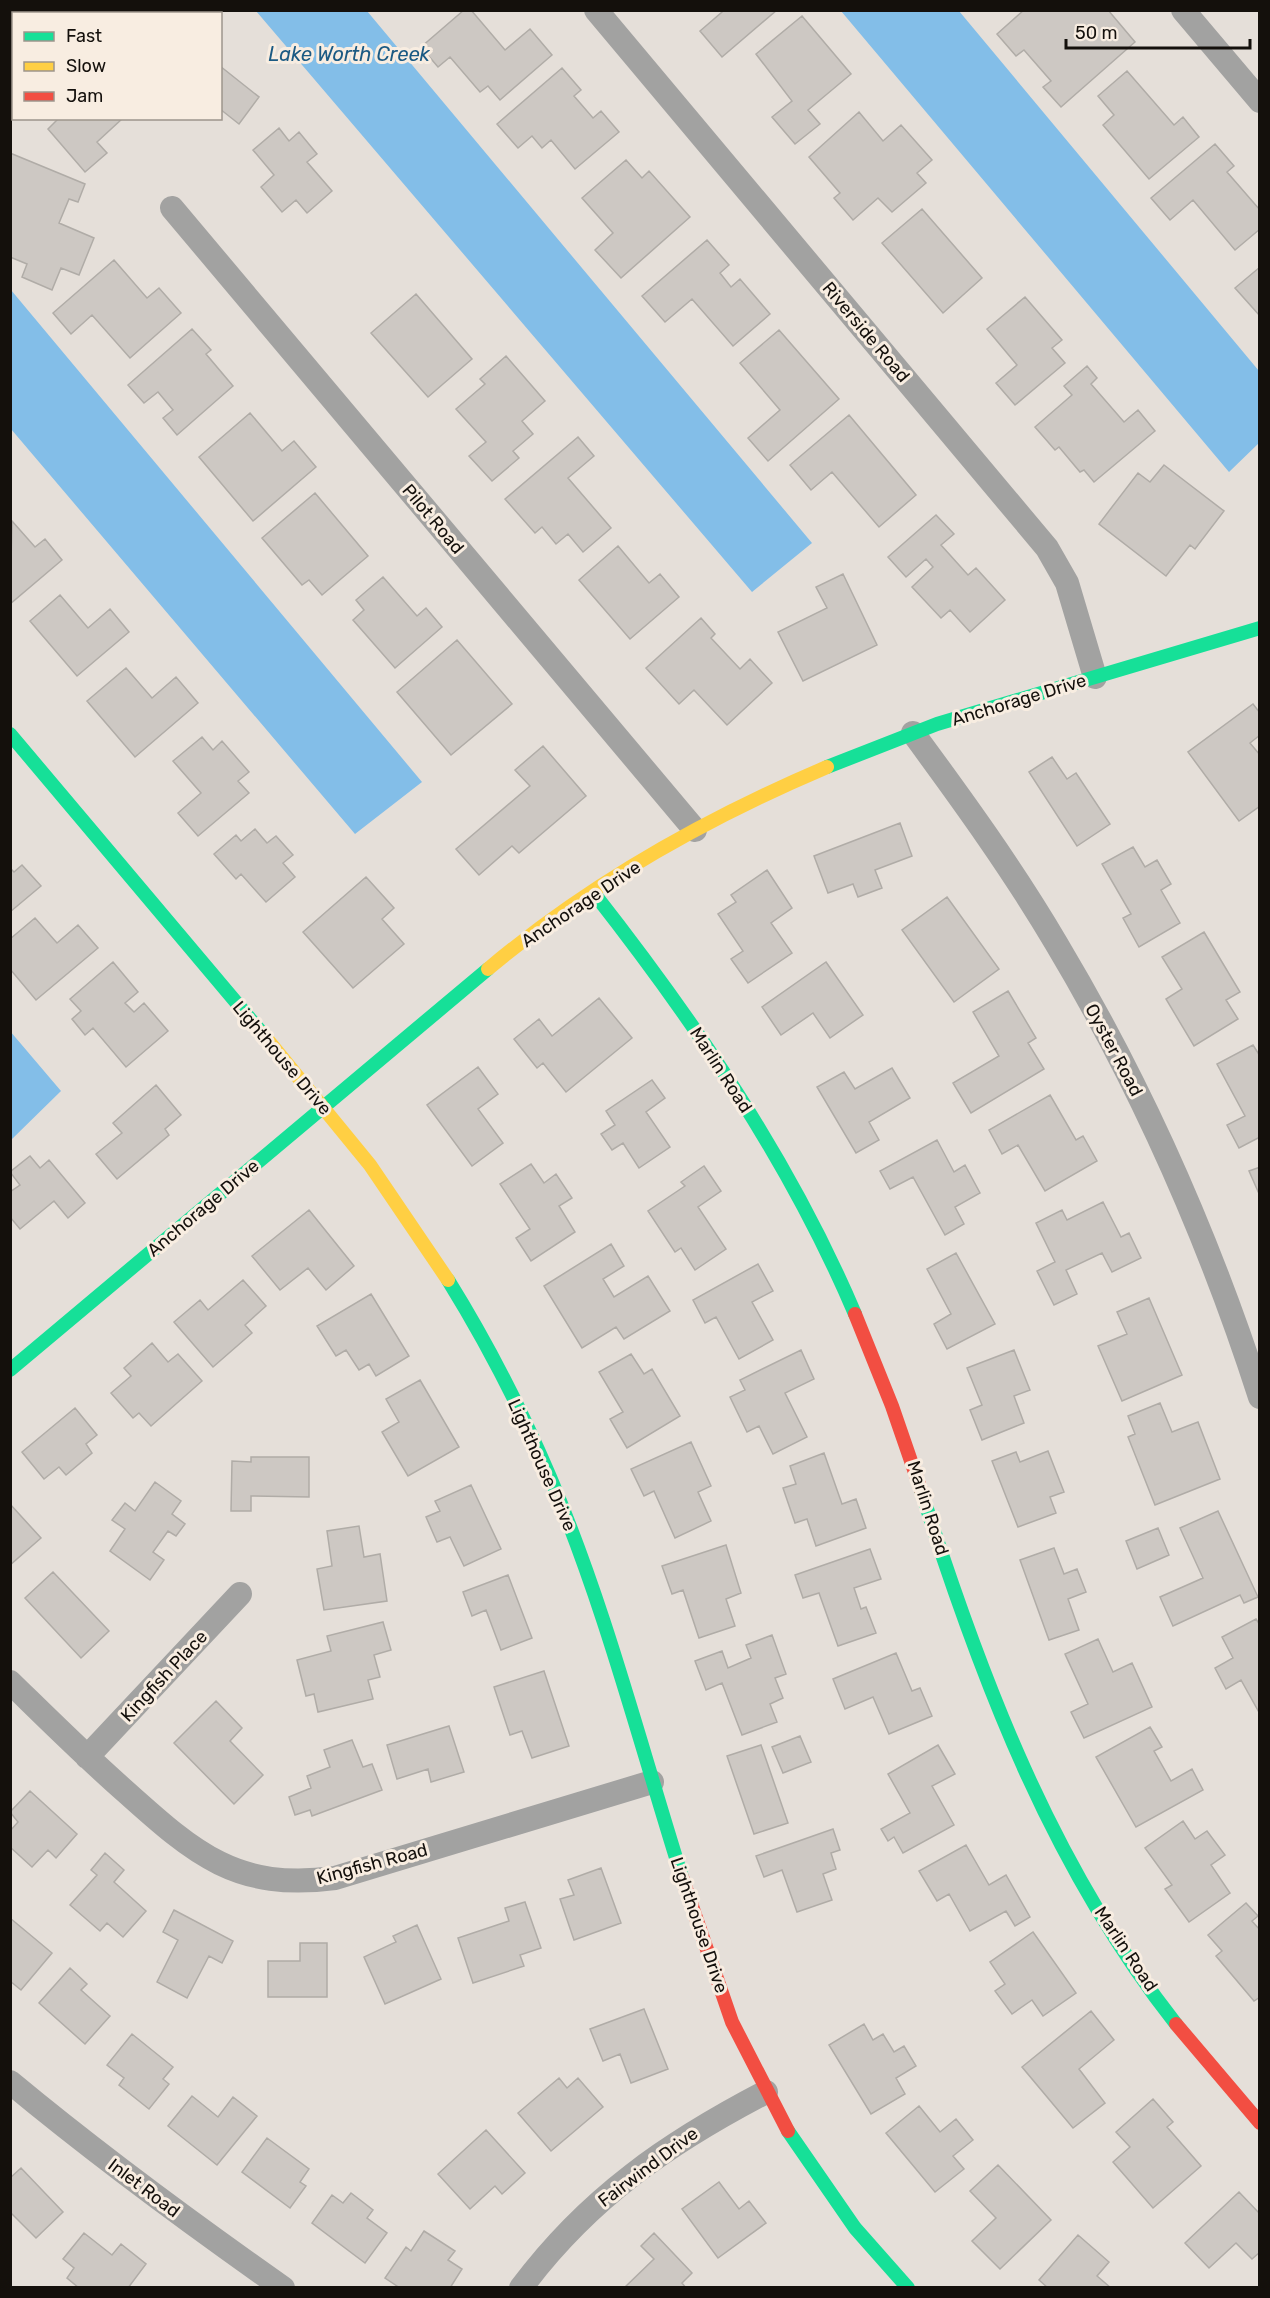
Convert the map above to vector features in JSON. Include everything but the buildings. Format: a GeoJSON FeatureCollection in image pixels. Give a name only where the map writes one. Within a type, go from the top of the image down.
{"type":"FeatureCollection","features":[{"type":"Feature","properties":{"kind":"street","name":"Riverside Road"},"geometry":{"type":"LineString","coordinates":[[596,10],[1047,548],[1066,583],[1095,677]]}},
{"type":"Feature","properties":{"kind":"street"},"geometry":{"type":"LineString","coordinates":[[1184,10],[1260,101]]}},
{"type":"Feature","properties":{"kind":"street","name":"Pilot Road"},"geometry":{"type":"LineString","coordinates":[[172,208],[695,830]]}},
{"type":"Feature","properties":{"kind":"street","name":"Anchorage Drive"},"geometry":{"type":"LineString","coordinates":[[10,1370],[497,961],[593,892],[695,830],[778,788],[913,733],[1260,628]]}},
{"type":"Feature","properties":{"kind":"street","name":"Oyster Road"},"geometry":{"type":"LineString","coordinates":[[913,733],[980,825],[1056,943],[1111,1040],[1160,1140],[1205,1243],[1260,1397]]}},
{"type":"Feature","properties":{"kind":"street","name":"Lighthouse Drive"},"geometry":{"type":"LineString","coordinates":[[10,734],[323,1107],[387,1188],[439,1264],[486,1344],[527,1425],[564,1510],[595,1597],[707,1957],[734,2026],[766,2092],[803,2155],[845,2215],[908,2288]]}},
{"type":"Feature","properties":{"kind":"street","name":"Marlin Road"},"geometry":{"type":"LineString","coordinates":[[593,892],[683,1011],[740,1096],[791,1184],[837,1276],[879,1369],[914,1465],[974,1651],[1009,1737],[1048,1819],[1093,1899],[1137,1967],[1190,2042],[1260,2123]]}},
{"type":"Feature","properties":{"kind":"street","name":"Kingfish Place"},"geometry":{"type":"LineString","coordinates":[[87,1757],[240,1594]]}},
{"type":"Feature","properties":{"kind":"street","name":"Kingfish Road"},"geometry":{"type":"LineString","coordinates":[[10,1682],[87,1757],[196,1852],[214,1862],[253,1876],[294,1881],[336,1878],[652,1782]]}},
{"type":"Feature","properties":{"kind":"street","name":"Inlet Road"},"geometry":{"type":"LineString","coordinates":[[10,2082],[73,2134],[195,2227],[283,2288]]}},
{"type":"Feature","properties":{"kind":"street","name":"Fairwind Drive"},"geometry":{"type":"LineString","coordinates":[[521,2288],[566,2234],[615,2188],[668,2147],[706,2123],[766,2092]]}},
{"type":"Feature","properties":{"kind":"water","name":"Lake Worth Creek"},"geometry":{"type":"Polygon","coordinates":[[[256,11],[367,11],[812,543],[752,592],[256,11]]]}},
{"type":"Feature","properties":{"kind":"water"},"geometry":{"type":"Polygon","coordinates":[[[841,11],[959,11],[1259,371],[1259,443],[1229,472],[841,11]]]}},
{"type":"Feature","properties":{"kind":"water"},"geometry":{"type":"Polygon","coordinates":[[[11,290],[422,782],[355,834],[11,429],[11,290]]]}},
{"type":"Feature","properties":{"kind":"water"},"geometry":{"type":"Polygon","coordinates":[[[10,1031],[61,1091],[11,1140],[10,1140],[10,1031]]]}},
{"type":"Feature","properties":{"kind":"traffic: fast"},"geometry":{"type":"LineString","coordinates":[[827,767],[937,724],[1260,628]]}},
{"type":"Feature","properties":{"kind":"traffic: fast"},"geometry":{"type":"LineString","coordinates":[[10,734],[262,1033]]}},
{"type":"Feature","properties":{"kind":"traffic: fast"},"geometry":{"type":"LineString","coordinates":[[593,892],[668,991],[738,1094],[801,1202],[855,1314]]}},
{"type":"Feature","properties":{"kind":"traffic: fast"},"geometry":{"type":"LineString","coordinates":[[10,1370],[488,969]]}},
{"type":"Feature","properties":{"kind":"traffic: fast"},"geometry":{"type":"LineString","coordinates":[[448,1280],[490,1352],[515,1401],[570,1526],[605,1625],[682,1877]]}},
{"type":"Feature","properties":{"kind":"traffic: fast"},"geometry":{"type":"LineString","coordinates":[[921,1490],[969,1631],[1024,1769],[1092,1901],[1132,1964],[1176,2024]]}},
{"type":"Feature","properties":{"kind":"traffic: fast"},"geometry":{"type":"LineString","coordinates":[[788,2131],[855,2228],[908,2288]]}},
{"type":"Feature","properties":{"kind":"traffic: slow"},"geometry":{"type":"LineString","coordinates":[[488,969],[566,909],[650,856],[737,808],[827,767]]}},
{"type":"Feature","properties":{"kind":"traffic: slow"},"geometry":{"type":"LineString","coordinates":[[262,1033],[370,1165],[448,1280]]}},
{"type":"Feature","properties":{"kind":"traffic: jam"},"geometry":{"type":"LineString","coordinates":[[855,1314],[892,1406],[921,1490]]}},
{"type":"Feature","properties":{"kind":"traffic: jam"},"geometry":{"type":"LineString","coordinates":[[682,1877],[732,2022],[788,2131]]}},
{"type":"Feature","properties":{"kind":"traffic: jam"},"geometry":{"type":"LineString","coordinates":[[1176,2024],[1260,2123]]}}]}
